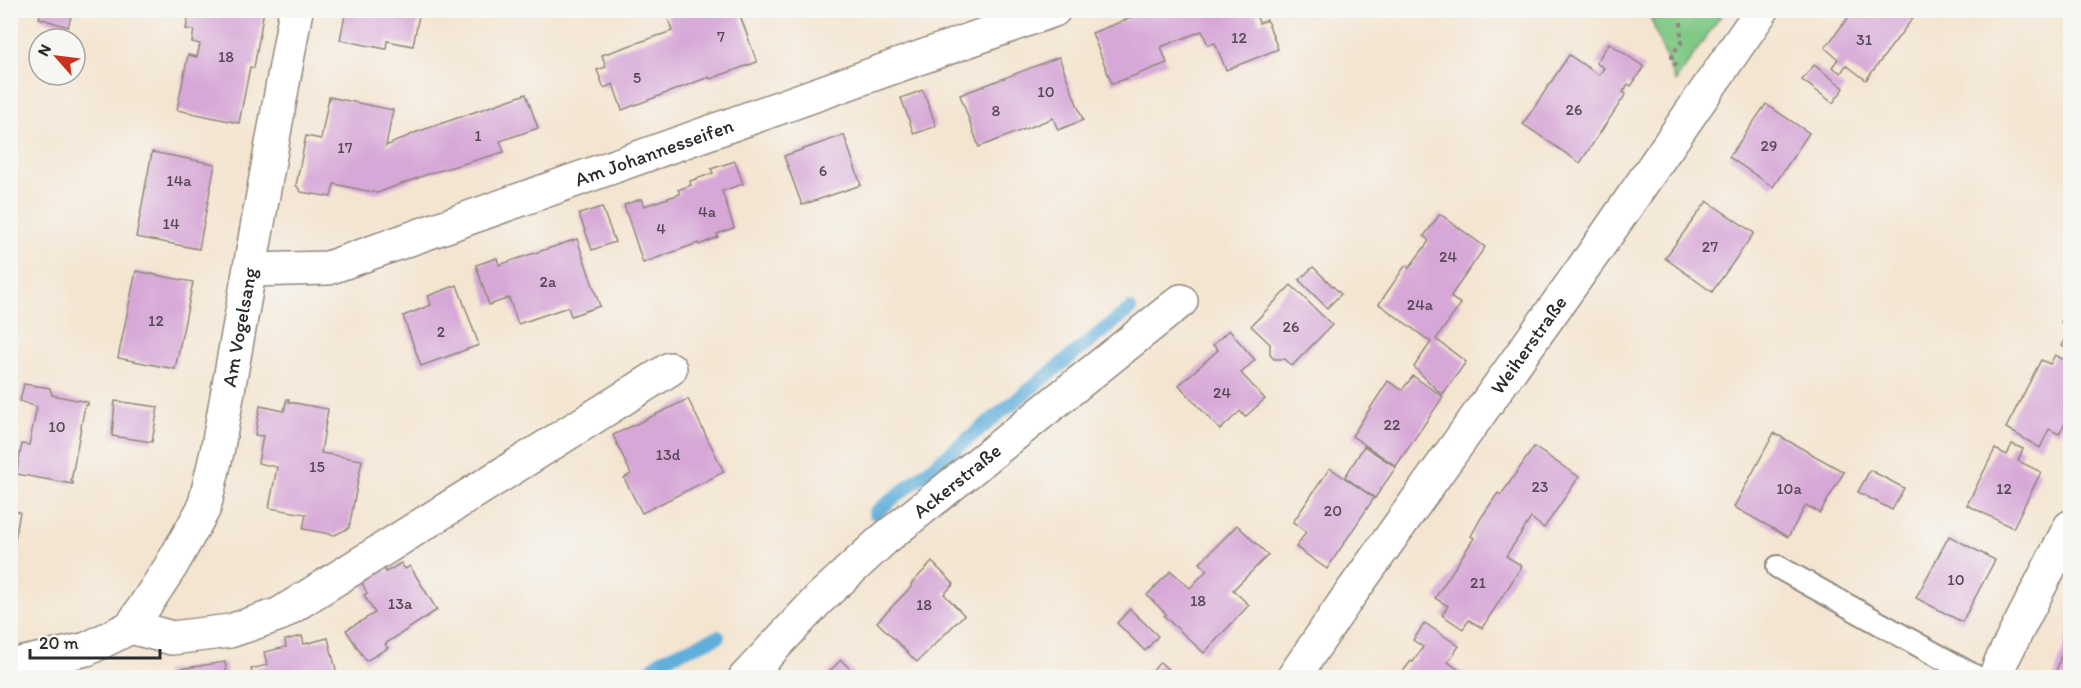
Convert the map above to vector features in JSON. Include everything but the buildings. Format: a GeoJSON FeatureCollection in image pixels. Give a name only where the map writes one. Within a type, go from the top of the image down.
{"type":"FeatureCollection","features":[{"type":"Feature","properties":{"kind":"street","name":"Am Vogelsang"},"geometry":{"type":"LineString","coordinates":[[131,627],[171,566],[204,508],[217,452],[296,10]]}},
{"type":"Feature","properties":{"kind":"street","name":"Am Johannesseifen"},"geometry":{"type":"LineString","coordinates":[[250,270],[328,268],[1054,10]]}},
{"type":"Feature","properties":{"kind":"street","name":"Weiherstraße"},"geometry":{"type":"LineString","coordinates":[[1293,678],[1596,250],[1762,10]]}},
{"type":"Feature","properties":{"kind":"street","name":"Ackerstraße"},"geometry":{"type":"LineString","coordinates":[[745,678],[819,599],[883,540],[1181,301]]}},
{"type":"Feature","properties":{"kind":"street"},"geometry":{"type":"LineString","coordinates":[[10,666],[87,649],[131,627],[172,638],[230,631],[280,614],[670,369]]}},
{"type":"Feature","properties":{"kind":"street"},"geometry":{"type":"LineString","coordinates":[[1995,678],[2070,527]]}},
{"type":"Feature","properties":{"kind":"lane"},"geometry":{"type":"LineString","coordinates":[[1778,567],[1978,678]]}},
{"type":"Feature","properties":{"kind":"green space"},"geometry":{"type":"Polygon","coordinates":[[[1648,11],[1724,11],[1675,82],[1648,11]]]}},
{"type":"Feature","properties":{"kind":"waterway"},"geometry":{"type":"LineString","coordinates":[[875,513],[1130,309]]}},
{"type":"Feature","properties":{"kind":"waterway"},"geometry":{"type":"LineString","coordinates":[[643,678],[661,660],[718,637]]}}]}
